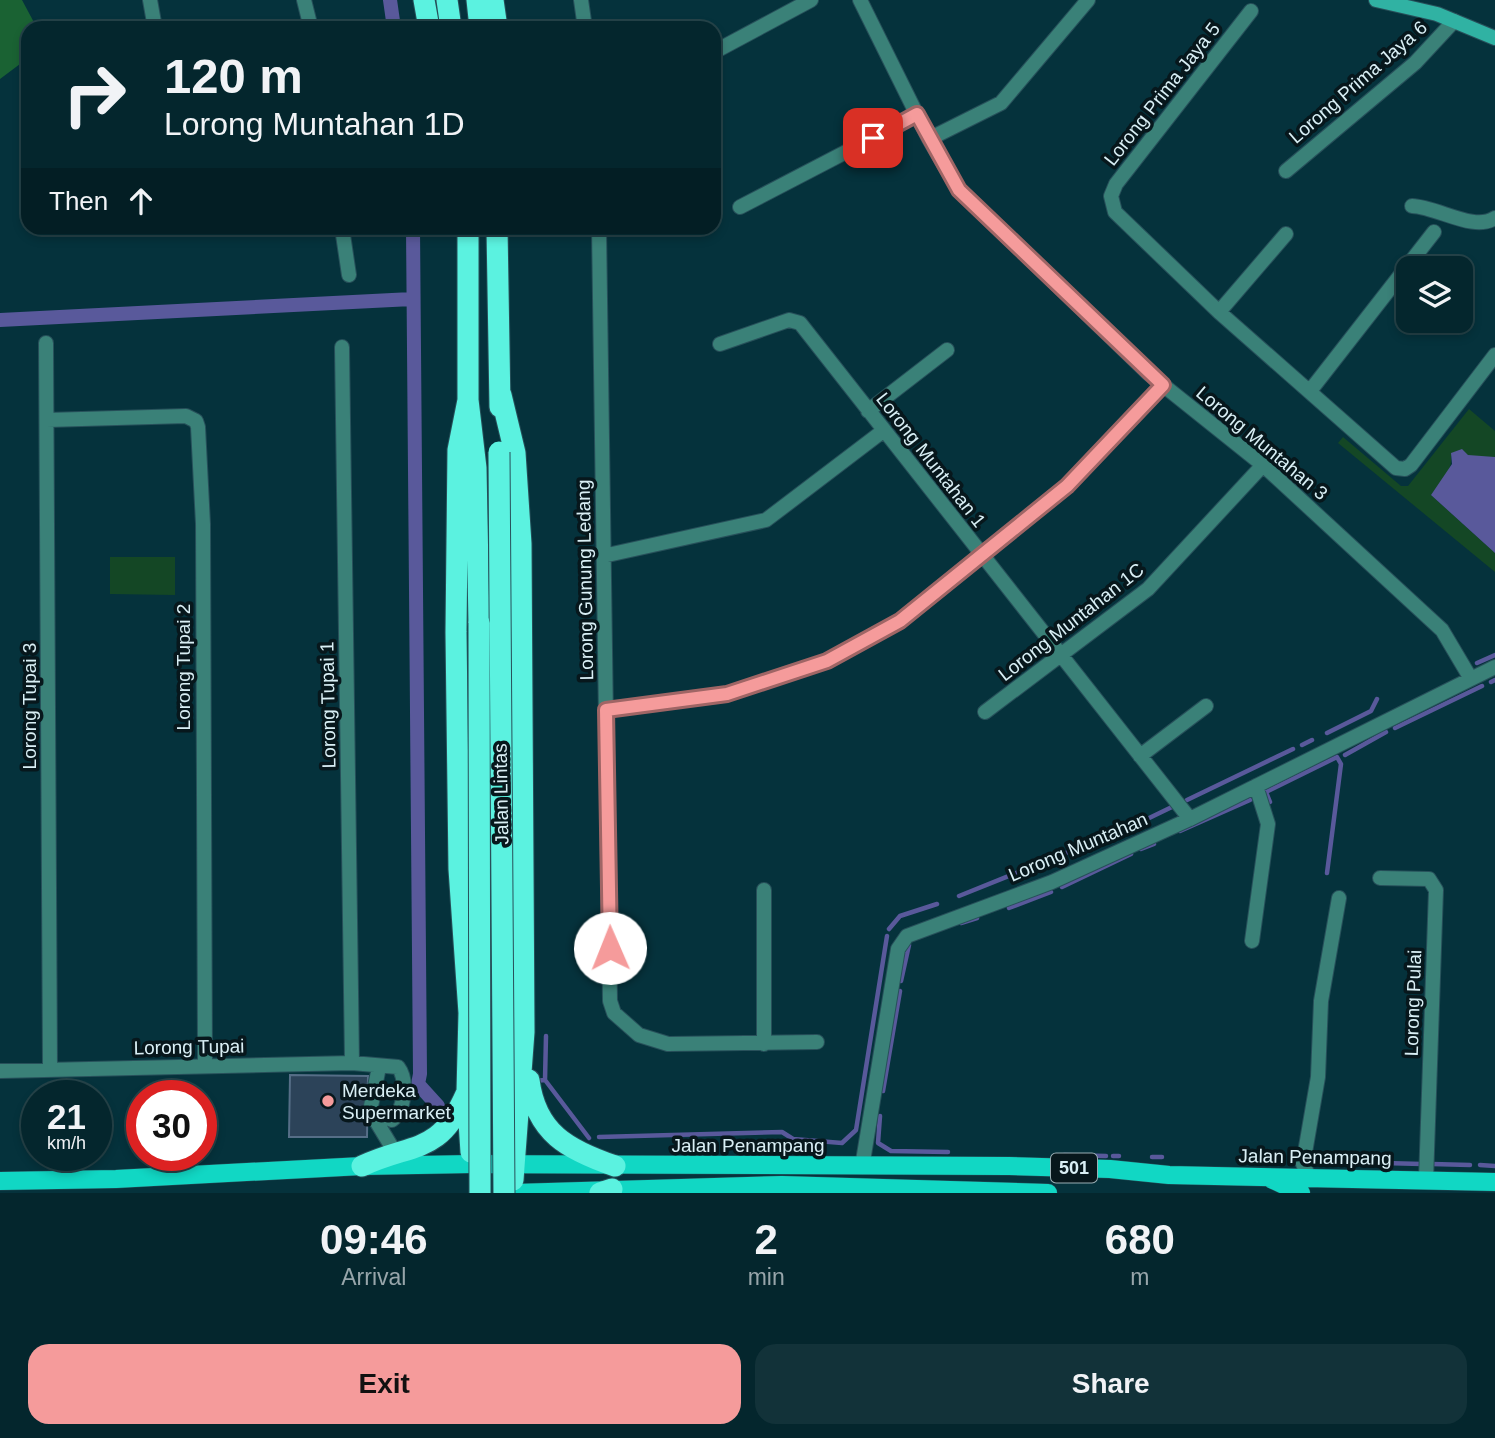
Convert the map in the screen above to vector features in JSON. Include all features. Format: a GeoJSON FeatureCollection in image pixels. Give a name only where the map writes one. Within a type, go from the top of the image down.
{"type":"FeatureCollection","features":[{"type":"Feature","properties":{"kind":"highway"},"geometry":{"type":"LineString","coordinates":[[424,0],[428,21]]}},
{"type":"Feature","properties":{"kind":"highway"},"geometry":{"type":"LineString","coordinates":[[447,0],[450,21]]}},
{"type":"Feature","properties":{"kind":"highway"},"geometry":{"type":"LineString","coordinates":[[477,0],[479,21]]}},
{"type":"Feature","properties":{"kind":"highway"},"geometry":{"type":"LineString","coordinates":[[493,0],[496,21]]}},
{"type":"Feature","properties":{"kind":"highway","name":"Jalan Lintas"},"geometry":{"type":"LineString","coordinates":[[468,235],[468,400],[476,468],[480,1193]]}},
{"type":"Feature","properties":{"kind":"highway","name":"Jalan Lintas"},"geometry":{"type":"LineString","coordinates":[[497,235],[503,630],[504,1193]]}},
{"type":"Feature","properties":{"kind":"highway","name":"Jalan Lintas"},"geometry":{"type":"LineString","coordinates":[[501,395],[515,453],[522,544],[524,1032],[519,1128],[512,1164],[514,1193]]}},
{"type":"Feature","properties":{"kind":"highway","name":"Jalan Lintas"},"geometry":{"type":"LineString","coordinates":[[468,400],[458,450],[456,632],[459,869],[469,1013],[467,1092],[473,1193]]}},
{"type":"Feature","properties":{"kind":"highway"},"geometry":{"type":"LineString","coordinates":[[524,1032],[532,1101],[538,1115],[556,1136],[581,1154],[615,1166]]}},
{"type":"Feature","properties":{"kind":"highway"},"geometry":{"type":"LineString","coordinates":[[467,1092],[473,1110],[490,1118],[500,1114],[520,1088]]}},
{"type":"Feature","properties":{"kind":"highway"},"geometry":{"type":"LineString","coordinates":[[362,1166],[384,1156],[425,1145],[449,1127],[467,1092]]}},
{"type":"Feature","properties":{"kind":"main road","name":"Jalan Penampang"},"geometry":{"type":"LineString","coordinates":[[0,1181],[116,1179],[362,1166],[512,1164],[1009,1166],[1110,1169],[1170,1175],[1264,1176],[1306,1188],[1331,1178],[1495,1182]]}},
{"type":"Feature","properties":{"kind":"main road"},"geometry":{"type":"LineString","coordinates":[[116,1179],[136,1193]]}},
{"type":"Feature","properties":{"kind":"main road","name":"Jalan Penampang"},"geometry":{"type":"LineString","coordinates":[[514,1193],[782,1189],[1048,1193]]}},
{"type":"Feature","properties":{"kind":"street"},"geometry":{"type":"LineString","coordinates":[[150,0],[154,21]]}},
{"type":"Feature","properties":{"kind":"street"},"geometry":{"type":"LineString","coordinates":[[304,0],[309,21]]}},
{"type":"Feature","properties":{"kind":"street"},"geometry":{"type":"LineString","coordinates":[[581,0],[584,21]]}},
{"type":"Feature","properties":{"kind":"street"},"geometry":{"type":"LineString","coordinates":[[721,48],[811,0]]}},
{"type":"Feature","properties":{"kind":"street","name":"Lorong Muntahan 3"},"geometry":{"type":"LineString","coordinates":[[860,0],[929,139],[959,190],[1163,385],[1263,466],[1442,630],[1471,678]]}},
{"type":"Feature","properties":{"kind":"street"},"geometry":{"type":"LineString","coordinates":[[929,139],[1001,103],[1088,0]]}},
{"type":"Feature","properties":{"kind":"street"},"geometry":{"type":"LineString","coordinates":[[1376,0],[1454,21],[1495,38]]}},
{"type":"Feature","properties":{"kind":"street","name":"Lorong Prima Jaya 5"},"geometry":{"type":"LineString","coordinates":[[1219,312],[1121,219],[1111,203],[1116,184],[1124,171],[1251,11]]}},
{"type":"Feature","properties":{"kind":"street","name":"Lorong Prima Jaya 6"},"geometry":{"type":"LineString","coordinates":[[1286,171],[1415,63],[1454,21]]}},
{"type":"Feature","properties":{"kind":"street"},"geometry":{"type":"LineString","coordinates":[[740,207],[917,114]]}},
{"type":"Feature","properties":{"kind":"street"},"geometry":{"type":"LineString","coordinates":[[1412,205],[1429,206],[1476,224],[1486,224],[1495,218]]}},
{"type":"Feature","properties":{"kind":"street"},"geometry":{"type":"LineString","coordinates":[[1310,391],[1434,232]]}},
{"type":"Feature","properties":{"kind":"street"},"geometry":{"type":"LineString","coordinates":[[1286,234],[1219,312],[1396,468],[1405,469],[1495,355]]}},
{"type":"Feature","properties":{"kind":"street"},"geometry":{"type":"LineString","coordinates":[[343,235],[349,275]]}},
{"type":"Feature","properties":{"kind":"street","name":"Lorong Gunung Ledang"},"geometry":{"type":"LineString","coordinates":[[598,235],[610,1001],[614,1013],[639,1035],[667,1044],[817,1042]]}},
{"type":"Feature","properties":{"kind":"street","name":"Lorong Muntahan 1"},"geometry":{"type":"LineString","coordinates":[[720,344],[795,320],[1190,819]]}},
{"type":"Feature","properties":{"kind":"street","name":"Lorong Tupai 3"},"geometry":{"type":"LineString","coordinates":[[46,343],[50,1069]]}},
{"type":"Feature","properties":{"kind":"street","name":"Lorong Tupai 1"},"geometry":{"type":"LineString","coordinates":[[342,347],[352,1063]]}},
{"type":"Feature","properties":{"kind":"street"},"geometry":{"type":"LineString","coordinates":[[868,411],[947,350]]}},
{"type":"Feature","properties":{"kind":"street"},"geometry":{"type":"LineString","coordinates":[[606,710],[727,694],[827,661],[900,621],[1067,486],[1163,385]]}},
{"type":"Feature","properties":{"kind":"street","name":"Lorong Tupai 2"},"geometry":{"type":"LineString","coordinates":[[47,420],[186,416],[197,421],[203,524],[205,1065]]}},
{"type":"Feature","properties":{"kind":"street"},"geometry":{"type":"LineString","coordinates":[[604,556],[766,520],[883,430]]}},
{"type":"Feature","properties":{"kind":"street","name":"Lorong Muntahan 1C"},"geometry":{"type":"LineString","coordinates":[[985,712],[1062,657],[1148,589],[1263,466]]}},
{"type":"Feature","properties":{"kind":"street","name":"Lorong Muntahan"},"geometry":{"type":"LineString","coordinates":[[862,1167],[898,949],[907,936],[1052,882],[1190,819],[1495,667]]}},
{"type":"Feature","properties":{"kind":"street"},"geometry":{"type":"LineString","coordinates":[[1140,756],[1206,706]]}},
{"type":"Feature","properties":{"kind":"street"},"geometry":{"type":"LineString","coordinates":[[1252,941],[1268,824],[1256,786]]}},
{"type":"Feature","properties":{"kind":"street","name":"Lorong Pulai"},"geometry":{"type":"LineString","coordinates":[[1380,878],[1429,879],[1436,890],[1426,1180]]}},
{"type":"Feature","properties":{"kind":"street"},"geometry":{"type":"LineString","coordinates":[[764,890],[764,1044]]}},
{"type":"Feature","properties":{"kind":"street"},"geometry":{"type":"LineString","coordinates":[[1306,1188],[1303,1164],[1318,1077],[1321,1001],[1339,898]]}},
{"type":"Feature","properties":{"kind":"street","name":"Lorong Tupai"},"geometry":{"type":"LineString","coordinates":[[0,1071],[352,1063],[400,1068],[401,1108],[392,1120],[370,1111]]}},
{"type":"Feature","properties":{"kind":"street"},"geometry":{"type":"LineString","coordinates":[[379,1067],[370,1111],[396,1154]]}},
{"type":"Feature","properties":{"kind":"green space"},"geometry":{"type":"Polygon","coordinates":[[[0,0],[22,0],[33,21],[21,21],[21,63],[0,79],[0,0]]]}},
{"type":"Feature","properties":{"kind":"green space"},"geometry":{"type":"Polygon","coordinates":[[[1469,409],[1495,431],[1495,457],[1451,456],[1448,472],[1431,495],[1495,553],[1495,572],[1338,443],[1343,437],[1401,486],[1408,486],[1469,409]]]}},
{"type":"Feature","properties":{"kind":"green space"},"geometry":{"type":"Polygon","coordinates":[[[110,557],[175,557],[175,595],[110,594],[110,557]]]}},
{"type":"Feature","properties":{"kind":"shaded area"},"geometry":{"type":"Polygon","coordinates":[[[1462,449],[1468,455],[1495,457],[1495,553],[1431,495],[1452,464],[1451,453],[1462,449]]]}},
{"type":"Feature","properties":{"kind":"building","name":"Merdeka Supermarket"},"geometry":{"type":"Polygon","coordinates":[[[290,1075],[368,1076],[367,1137],[289,1137],[290,1075]]]}},
{"type":"Feature","properties":{"kind":"waterway"},"geometry":{"type":"LineString","coordinates":[[390,0],[393,21]]}},
{"type":"Feature","properties":{"kind":"waterway"},"geometry":{"type":"LineString","coordinates":[[413,235],[418,1084],[438,1106]]}},
{"type":"Feature","properties":{"kind":"waterway"},"geometry":{"type":"LineString","coordinates":[[0,320],[412,299]]}},
{"type":"Feature","properties":{"kind":"waterway"},"geometry":{"type":"LineString","coordinates":[[1477,663],[1495,655]]}},
{"type":"Feature","properties":{"kind":"waterway"},"geometry":{"type":"LineString","coordinates":[[1491,682],[1495,680]]}},
{"type":"Feature","properties":{"kind":"waterway"},"geometry":{"type":"LineString","coordinates":[[1395,728],[1482,686]]}},
{"type":"Feature","properties":{"kind":"waterway"},"geometry":{"type":"LineString","coordinates":[[1327,733],[1371,711],[1377,699]]}},
{"type":"Feature","properties":{"kind":"waterway"},"geometry":{"type":"LineString","coordinates":[[1345,755],[1386,732]]}},
{"type":"Feature","properties":{"kind":"waterway"},"geometry":{"type":"LineString","coordinates":[[1302,745],[1312,740]]}},
{"type":"Feature","properties":{"kind":"waterway"},"geometry":{"type":"LineString","coordinates":[[1187,800],[1293,749]]}},
{"type":"Feature","properties":{"kind":"waterway"},"geometry":{"type":"LineString","coordinates":[[1270,802],[1266,792],[1337,757],[1341,764],[1327,873]]}},
{"type":"Feature","properties":{"kind":"waterway"},"geometry":{"type":"LineString","coordinates":[[1180,831],[1250,800]]}},
{"type":"Feature","properties":{"kind":"waterway"},"geometry":{"type":"LineString","coordinates":[[1112,836],[1174,806]]}},
{"type":"Feature","properties":{"kind":"waterway"},"geometry":{"type":"LineString","coordinates":[[959,896],[1098,840]]}},
{"type":"Feature","properties":{"kind":"waterway"},"geometry":{"type":"LineString","coordinates":[[1141,849],[1154,844]]}},
{"type":"Feature","properties":{"kind":"waterway"},"geometry":{"type":"LineString","coordinates":[[1062,887],[1131,854]]}},
{"type":"Feature","properties":{"kind":"waterway"},"geometry":{"type":"LineString","coordinates":[[1009,908],[1051,892]]}},
{"type":"Feature","properties":{"kind":"waterway"},"geometry":{"type":"LineString","coordinates":[[889,929],[900,916],[937,904]]}},
{"type":"Feature","properties":{"kind":"waterway"},"geometry":{"type":"LineString","coordinates":[[961,923],[977,918]]}},
{"type":"Feature","properties":{"kind":"waterway"},"geometry":{"type":"LineString","coordinates":[[599,1137],[782,1132],[793,1139],[842,1143],[856,1130],[887,936]]}},
{"type":"Feature","properties":{"kind":"waterway"},"geometry":{"type":"LineString","coordinates":[[901,981],[909,945]]}},
{"type":"Feature","properties":{"kind":"waterway"},"geometry":{"type":"LineString","coordinates":[[883,1091],[900,991]]}},
{"type":"Feature","properties":{"kind":"waterway"},"geometry":{"type":"LineString","coordinates":[[545,1080],[546,1036]]}},
{"type":"Feature","properties":{"kind":"waterway"},"geometry":{"type":"LineString","coordinates":[[534,1081],[545,1080],[589,1138]]}},
{"type":"Feature","properties":{"kind":"waterway"},"geometry":{"type":"LineString","coordinates":[[880,1116],[878,1143],[891,1151],[948,1152]]}},
{"type":"Feature","properties":{"kind":"waterway"},"geometry":{"type":"LineString","coordinates":[[1064,1155],[1106,1156]]}},
{"type":"Feature","properties":{"kind":"waterway"},"geometry":{"type":"LineString","coordinates":[[1113,1156],[1119,1156]]}},
{"type":"Feature","properties":{"kind":"waterway"},"geometry":{"type":"LineString","coordinates":[[1152,1157],[1162,1157]]}},
{"type":"Feature","properties":{"kind":"waterway"},"geometry":{"type":"LineString","coordinates":[[1307,1161],[1422,1164]]}},
{"type":"Feature","properties":{"kind":"waterway"},"geometry":{"type":"LineString","coordinates":[[1432,1164],[1470,1165]]}},
{"type":"Feature","properties":{"kind":"waterway"},"geometry":{"type":"LineString","coordinates":[[1480,1165],[1495,1166]]}},
{"type":"Feature","properties":{"kind":"place","name":"Merdeka Supermarket"},"geometry":{"type":"Point","coordinates":[328,1101]}},
{"type":"Feature","properties":{"kind":"route"},"geometry":{"type":"LineString","coordinates":[[610,948],[606,710],[727,694],[827,661],[900,621],[1067,486],[1163,385],[959,190],[917,114],[873,138]]}}]}
